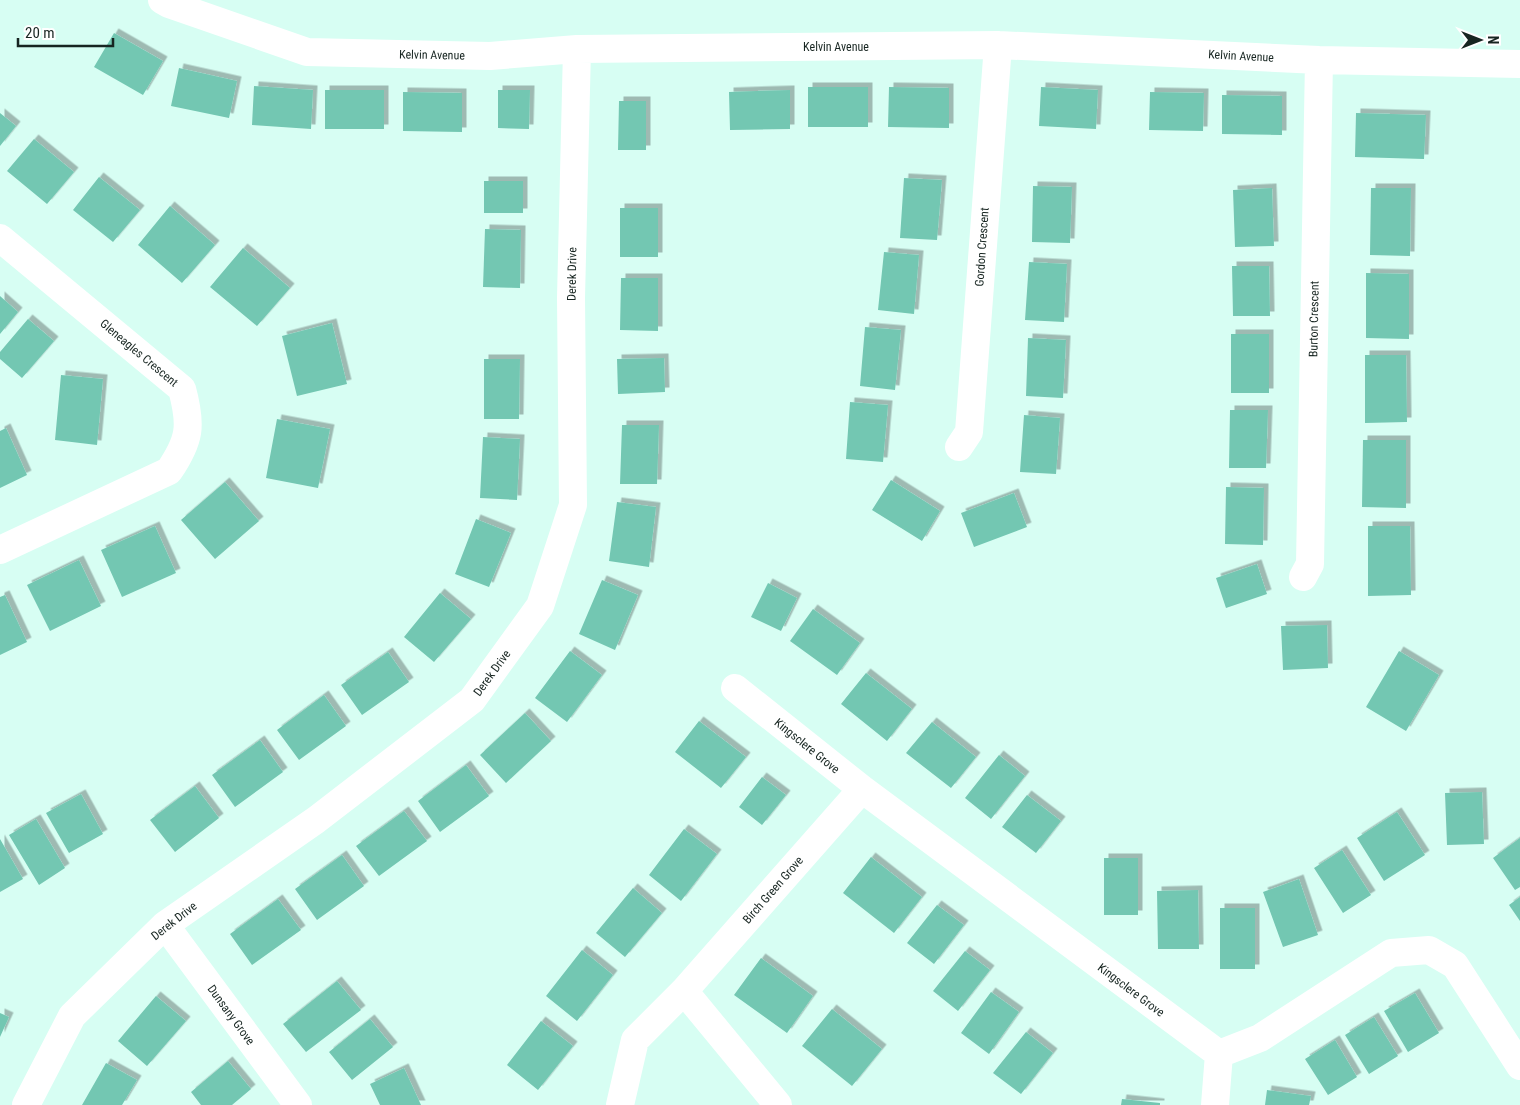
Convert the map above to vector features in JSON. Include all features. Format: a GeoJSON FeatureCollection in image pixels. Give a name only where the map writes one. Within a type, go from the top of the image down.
{"type":"FeatureCollection","features":[{"type":"Feature","properties":{"kind":"street","name":"Kelvin Avenue"},"geometry":{"type":"LineString","coordinates":[[162,0],[307,52],[490,56],[577,49],[998,45],[1319,60],[1520,64]]}},
{"type":"Feature","properties":{"kind":"street","name":"Gordon Crescent"},"geometry":{"type":"LineString","coordinates":[[959,447],[969,432],[998,45]]}},
{"type":"Feature","properties":{"kind":"street","name":"Derek Drive"},"geometry":{"type":"LineString","coordinates":[[26,1105],[72,1016],[165,925],[316,820],[472,700],[540,606],[573,505],[571,298],[577,49]]}},
{"type":"Feature","properties":{"kind":"street","name":"Burton Crescent"},"geometry":{"type":"LineString","coordinates":[[1303,577],[1310,564],[1319,60]]}},
{"type":"Feature","properties":{"kind":"street","name":"Gleneagles Crescent"},"geometry":{"type":"LineString","coordinates":[[0,238],[182,389],[189,426],[183,448],[169,471],[0,550]]}},
{"type":"Feature","properties":{"kind":"street","name":"Kingsclere Grove"},"geometry":{"type":"LineString","coordinates":[[735,688],[862,789],[1218,1054]]}},
{"type":"Feature","properties":{"kind":"street","name":"Birch Green Grove"},"geometry":{"type":"LineString","coordinates":[[620,1105],[635,1040],[684,991],[862,789]]}},
{"type":"Feature","properties":{"kind":"street","name":"Dunsany Grove"},"geometry":{"type":"LineString","coordinates":[[165,925],[298,1105]]}},
{"type":"Feature","properties":{"kind":"street"},"geometry":{"type":"LineString","coordinates":[[1215,1105],[1218,1054],[1260,1038],[1391,953],[1429,950],[1455,965],[1520,1066]]}},
{"type":"Feature","properties":{"kind":"street"},"geometry":{"type":"LineString","coordinates":[[684,991],[778,1105]]}},
{"type":"Feature","properties":{"kind":"building"},"geometry":{"type":"Polygon","coordinates":[[[114,33],[163,61],[143,95],[94,67],[114,33]]]}},
{"type":"Feature","properties":{"kind":"building"},"geometry":{"type":"Polygon","coordinates":[[[179,68],[237,81],[229,118],[171,106],[179,68]]]}},
{"type":"Feature","properties":{"kind":"building"},"geometry":{"type":"Polygon","coordinates":[[[254,86],[313,90],[311,129],[252,125],[254,86]]]}},
{"type":"Feature","properties":{"kind":"building"},"geometry":{"type":"Polygon","coordinates":[[[808,87],[868,87],[868,127],[808,127],[808,87]]]}},
{"type":"Feature","properties":{"kind":"building"},"geometry":{"type":"Polygon","coordinates":[[[889,87],[949,88],[949,128],[888,127],[889,87]]]}},
{"type":"Feature","properties":{"kind":"building"},"geometry":{"type":"Polygon","coordinates":[[[1041,87],[1098,90],[1096,129],[1039,126],[1041,87]]]}},
{"type":"Feature","properties":{"kind":"building"},"geometry":{"type":"Polygon","coordinates":[[[325,90],[384,90],[384,129],[325,129],[325,90]]]}},
{"type":"Feature","properties":{"kind":"building"},"geometry":{"type":"Polygon","coordinates":[[[498,90],[530,90],[529,129],[498,128],[498,90]]]}},
{"type":"Feature","properties":{"kind":"building"},"geometry":{"type":"Polygon","coordinates":[[[790,90],[790,129],[730,130],[729,92],[790,90]]]}},
{"type":"Feature","properties":{"kind":"building"},"geometry":{"type":"Polygon","coordinates":[[[403,92],[462,93],[462,132],[403,131],[403,92]]]}},
{"type":"Feature","properties":{"kind":"building"},"geometry":{"type":"Polygon","coordinates":[[[1150,92],[1204,93],[1203,131],[1149,130],[1150,92]]]}},
{"type":"Feature","properties":{"kind":"building"},"geometry":{"type":"Polygon","coordinates":[[[1222,95],[1282,96],[1282,135],[1222,134],[1222,95]]]}},
{"type":"Feature","properties":{"kind":"building"},"geometry":{"type":"Polygon","coordinates":[[[619,101],[646,101],[646,150],[618,150],[619,101]]]}},
{"type":"Feature","properties":{"kind":"building"},"geometry":{"type":"Polygon","coordinates":[[[0,113],[16,126],[0,146],[0,113]]]}},
{"type":"Feature","properties":{"kind":"building"},"geometry":{"type":"Polygon","coordinates":[[[1356,113],[1426,115],[1424,159],[1355,157],[1356,113]]]}},
{"type":"Feature","properties":{"kind":"building"},"geometry":{"type":"Polygon","coordinates":[[[34,139],[74,172],[47,204],[7,171],[34,139]]]}},
{"type":"Feature","properties":{"kind":"building"},"geometry":{"type":"Polygon","coordinates":[[[99,177],[140,210],[113,242],[73,210],[99,177]]]}},
{"type":"Feature","properties":{"kind":"building"},"geometry":{"type":"Polygon","coordinates":[[[904,178],[942,180],[937,240],[900,238],[904,178]]]}},
{"type":"Feature","properties":{"kind":"building"},"geometry":{"type":"Polygon","coordinates":[[[484,181],[523,181],[523,213],[484,213],[484,181]]]}},
{"type":"Feature","properties":{"kind":"building"},"geometry":{"type":"Polygon","coordinates":[[[1033,186],[1072,187],[1070,243],[1032,242],[1033,186]]]}},
{"type":"Feature","properties":{"kind":"building"},"geometry":{"type":"Polygon","coordinates":[[[1272,188],[1274,246],[1235,247],[1233,190],[1272,188]]]}},
{"type":"Feature","properties":{"kind":"building"},"geometry":{"type":"Polygon","coordinates":[[[1371,188],[1411,188],[1410,256],[1370,255],[1371,188]]]}},
{"type":"Feature","properties":{"kind":"building"},"geometry":{"type":"Polygon","coordinates":[[[170,206],[215,245],[182,283],[138,245],[170,206]]]}},
{"type":"Feature","properties":{"kind":"building"},"geometry":{"type":"Polygon","coordinates":[[[620,208],[658,208],[658,257],[620,257],[620,208]]]}},
{"type":"Feature","properties":{"kind":"building"},"geometry":{"type":"Polygon","coordinates":[[[485,229],[521,230],[520,288],[483,287],[485,229]]]}},
{"type":"Feature","properties":{"kind":"building"},"geometry":{"type":"Polygon","coordinates":[[[243,248],[290,288],[257,326],[210,287],[243,248]]]}},
{"type":"Feature","properties":{"kind":"building"},"geometry":{"type":"Polygon","coordinates":[[[884,252],[919,255],[914,314],[878,310],[884,252]]]}},
{"type":"Feature","properties":{"kind":"building"},"geometry":{"type":"Polygon","coordinates":[[[1029,262],[1067,264],[1064,322],[1025,320],[1029,262]]]}},
{"type":"Feature","properties":{"kind":"building"},"geometry":{"type":"Polygon","coordinates":[[[1232,266],[1269,266],[1270,316],[1233,316],[1232,266]]]}},
{"type":"Feature","properties":{"kind":"building"},"geometry":{"type":"Polygon","coordinates":[[[1366,273],[1409,274],[1409,339],[1366,338],[1366,273]]]}},
{"type":"Feature","properties":{"kind":"building"},"geometry":{"type":"Polygon","coordinates":[[[621,278],[658,278],[658,331],[620,330],[621,278]]]}},
{"type":"Feature","properties":{"kind":"building"},"geometry":{"type":"Polygon","coordinates":[[[0,296],[18,312],[0,334],[0,296]]]}},
{"type":"Feature","properties":{"kind":"building"},"geometry":{"type":"Polygon","coordinates":[[[28,319],[54,341],[22,378],[0,359],[0,352],[28,319]]]}},
{"type":"Feature","properties":{"kind":"building"},"geometry":{"type":"Polygon","coordinates":[[[332,323],[347,384],[297,396],[282,336],[332,323]]]}},
{"type":"Feature","properties":{"kind":"building"},"geometry":{"type":"Polygon","coordinates":[[[865,327],[901,330],[895,390],[860,386],[865,327]]]}},
{"type":"Feature","properties":{"kind":"building"},"geometry":{"type":"Polygon","coordinates":[[[1231,334],[1269,334],[1269,393],[1231,393],[1231,334]]]}},
{"type":"Feature","properties":{"kind":"building"},"geometry":{"type":"Polygon","coordinates":[[[1028,338],[1066,340],[1063,398],[1026,396],[1028,338]]]}},
{"type":"Feature","properties":{"kind":"building"},"geometry":{"type":"Polygon","coordinates":[[[1365,355],[1406,355],[1407,422],[1365,423],[1365,355]]]}},
{"type":"Feature","properties":{"kind":"building"},"geometry":{"type":"Polygon","coordinates":[[[664,358],[665,392],[618,394],[617,359],[664,358]]]}},
{"type":"Feature","properties":{"kind":"building"},"geometry":{"type":"Polygon","coordinates":[[[484,359],[520,359],[519,419],[484,419],[484,359]]]}},
{"type":"Feature","properties":{"kind":"building"},"geometry":{"type":"Polygon","coordinates":[[[61,375],[103,379],[97,445],[55,440],[61,375]]]}},
{"type":"Feature","properties":{"kind":"building"},"geometry":{"type":"Polygon","coordinates":[[[850,402],[888,405],[883,462],[846,459],[850,402]]]}},
{"type":"Feature","properties":{"kind":"building"},"geometry":{"type":"Polygon","coordinates":[[[1230,410],[1268,410],[1266,468],[1229,468],[1230,410]]]}},
{"type":"Feature","properties":{"kind":"building"},"geometry":{"type":"Polygon","coordinates":[[[1024,415],[1060,418],[1056,474],[1020,472],[1024,415]]]}},
{"type":"Feature","properties":{"kind":"building"},"geometry":{"type":"Polygon","coordinates":[[[277,419],[330,429],[318,488],[266,478],[277,419]]]}},
{"type":"Feature","properties":{"kind":"building"},"geometry":{"type":"Polygon","coordinates":[[[622,425],[659,425],[657,484],[620,484],[622,425]]]}},
{"type":"Feature","properties":{"kind":"building"},"geometry":{"type":"Polygon","coordinates":[[[6,428],[27,475],[0,488],[0,431],[6,428]]]}},
{"type":"Feature","properties":{"kind":"building"},"geometry":{"type":"Polygon","coordinates":[[[483,437],[520,439],[517,500],[480,498],[483,437]]]}},
{"type":"Feature","properties":{"kind":"building"},"geometry":{"type":"Polygon","coordinates":[[[1363,440],[1406,440],[1406,508],[1362,507],[1363,440]]]}},
{"type":"Feature","properties":{"kind":"building"},"geometry":{"type":"Polygon","coordinates":[[[891,480],[940,511],[922,541],[872,510],[891,480]]]}},
{"type":"Feature","properties":{"kind":"building"},"geometry":{"type":"Polygon","coordinates":[[[225,482],[259,521],[215,559],[181,520],[225,482]]]}},
{"type":"Feature","properties":{"kind":"building"},"geometry":{"type":"Polygon","coordinates":[[[1226,487],[1264,488],[1263,545],[1225,544],[1226,487]]]}},
{"type":"Feature","properties":{"kind":"building"},"geometry":{"type":"Polygon","coordinates":[[[1014,493],[1027,527],[974,547],[961,513],[1014,493]]]}},
{"type":"Feature","properties":{"kind":"building"},"geometry":{"type":"Polygon","coordinates":[[[617,502],[656,507],[649,567],[609,561],[617,502]]]}},
{"type":"Feature","properties":{"kind":"building"},"geometry":{"type":"Polygon","coordinates":[[[476,519],[511,533],[489,587],[455,574],[476,519]]]}},
{"type":"Feature","properties":{"kind":"building"},"geometry":{"type":"Polygon","coordinates":[[[155,526],[176,573],[122,597],[101,550],[155,526]]]}},
{"type":"Feature","properties":{"kind":"building"},"geometry":{"type":"Polygon","coordinates":[[[1368,526],[1410,526],[1411,595],[1368,596],[1368,526]]]}},
{"type":"Feature","properties":{"kind":"building"},"geometry":{"type":"Polygon","coordinates":[[[79,560],[101,606],[50,631],[27,585],[79,560]]]}},
{"type":"Feature","properties":{"kind":"building"},"geometry":{"type":"Polygon","coordinates":[[[1257,564],[1267,594],[1226,608],[1216,578],[1257,564]]]}},
{"type":"Feature","properties":{"kind":"building"},"geometry":{"type":"Polygon","coordinates":[[[602,580],[638,595],[615,650],[579,634],[602,580]]]}},
{"type":"Feature","properties":{"kind":"building"},"geometry":{"type":"Polygon","coordinates":[[[768,583],[797,598],[781,631],[751,617],[768,583]]]}},
{"type":"Feature","properties":{"kind":"building"},"geometry":{"type":"Polygon","coordinates":[[[440,593],[471,619],[434,662],[404,637],[440,593]]]}},
{"type":"Feature","properties":{"kind":"building"},"geometry":{"type":"Polygon","coordinates":[[[5,595],[27,642],[0,655],[0,597],[5,595]]]}},
{"type":"Feature","properties":{"kind":"building"},"geometry":{"type":"Polygon","coordinates":[[[813,609],[860,643],[837,675],[790,641],[813,609]]]}},
{"type":"Feature","properties":{"kind":"building"},"geometry":{"type":"Polygon","coordinates":[[[1327,625],[1328,668],[1283,670],[1281,626],[1327,625]]]}},
{"type":"Feature","properties":{"kind":"building"},"geometry":{"type":"Polygon","coordinates":[[[570,651],[602,675],[567,722],[535,698],[570,651]]]}},
{"type":"Feature","properties":{"kind":"building"},"geometry":{"type":"Polygon","coordinates":[[[1399,651],[1439,675],[1406,731],[1366,707],[1399,651]]]}},
{"type":"Feature","properties":{"kind":"building"},"geometry":{"type":"Polygon","coordinates":[[[388,652],[409,682],[362,715],[341,685],[388,652]]]}},
{"type":"Feature","properties":{"kind":"building"},"geometry":{"type":"Polygon","coordinates":[[[866,673],[912,709],[887,741],[841,704],[866,673]]]}},
{"type":"Feature","properties":{"kind":"building"},"geometry":{"type":"Polygon","coordinates":[[[324,695],[346,726],[299,760],[277,730],[324,695]]]}},
{"type":"Feature","properties":{"kind":"building"},"geometry":{"type":"Polygon","coordinates":[[[525,713],[551,741],[506,783],[480,755],[525,713]]]}},
{"type":"Feature","properties":{"kind":"building"},"geometry":{"type":"Polygon","coordinates":[[[699,721],[746,757],[721,788],[675,752],[699,721]]]}},
{"type":"Feature","properties":{"kind":"building"},"geometry":{"type":"Polygon","coordinates":[[[932,722],[976,757],[951,788],[906,753],[932,722]]]}},
{"type":"Feature","properties":{"kind":"building"},"geometry":{"type":"Polygon","coordinates":[[[260,740],[283,772],[235,807],[212,775],[260,740]]]}},
{"type":"Feature","properties":{"kind":"building"},"geometry":{"type":"Polygon","coordinates":[[[999,755],[1025,776],[991,819],[965,798],[999,755]]]}},
{"type":"Feature","properties":{"kind":"building"},"geometry":{"type":"Polygon","coordinates":[[[466,765],[489,796],[440,832],[418,801],[466,765]]]}},
{"type":"Feature","properties":{"kind":"building"},"geometry":{"type":"Polygon","coordinates":[[[762,777],[786,795],[762,825],[739,807],[762,777]]]}},
{"type":"Feature","properties":{"kind":"building"},"geometry":{"type":"Polygon","coordinates":[[[195,786],[219,818],[175,852],[150,820],[195,786]]]}},
{"type":"Feature","properties":{"kind":"building"},"geometry":{"type":"Polygon","coordinates":[[[1482,792],[1484,844],[1447,845],[1445,793],[1482,792]]]}},
{"type":"Feature","properties":{"kind":"building"},"geometry":{"type":"Polygon","coordinates":[[[81,794],[103,834],[69,853],[46,813],[81,794]]]}},
{"type":"Feature","properties":{"kind":"building"},"geometry":{"type":"Polygon","coordinates":[[[1027,795],[1061,821],[1036,853],[1002,827],[1027,795]]]}},
{"type":"Feature","properties":{"kind":"building"},"geometry":{"type":"Polygon","coordinates":[[[404,811],[427,841],[379,876],[356,846],[404,811]]]}},
{"type":"Feature","properties":{"kind":"building"},"geometry":{"type":"Polygon","coordinates":[[[1397,812],[1425,855],[1384,881],[1357,838],[1397,812]]]}},
{"type":"Feature","properties":{"kind":"building"},"geometry":{"type":"Polygon","coordinates":[[[36,819],[65,868],[39,885],[9,835],[36,819]]]}},
{"type":"Feature","properties":{"kind":"building"},"geometry":{"type":"Polygon","coordinates":[[[684,829],[717,854],[681,901],[649,875],[684,829]]]}},
{"type":"Feature","properties":{"kind":"building"},"geometry":{"type":"Polygon","coordinates":[[[1520,838],[1520,887],[1515,890],[1493,858],[1520,838]]]}},
{"type":"Feature","properties":{"kind":"building"},"geometry":{"type":"Polygon","coordinates":[[[0,839],[23,879],[0,892],[0,839]]]}},
{"type":"Feature","properties":{"kind":"building"},"geometry":{"type":"Polygon","coordinates":[[[1342,850],[1371,895],[1343,913],[1314,868],[1342,850]]]}},
{"type":"Feature","properties":{"kind":"building"},"geometry":{"type":"Polygon","coordinates":[[[342,855],[364,886],[317,920],[295,889],[342,855]]]}},
{"type":"Feature","properties":{"kind":"building"},"geometry":{"type":"Polygon","coordinates":[[[871,857],[922,897],[894,933],[843,893],[871,857]]]}},
{"type":"Feature","properties":{"kind":"building"},"geometry":{"type":"Polygon","coordinates":[[[1104,858],[1138,858],[1138,915],[1104,915],[1104,858]]]}},
{"type":"Feature","properties":{"kind":"building"},"geometry":{"type":"Polygon","coordinates":[[[1299,879],[1318,935],[1283,947],[1263,892],[1299,879]]]}},
{"type":"Feature","properties":{"kind":"building"},"geometry":{"type":"Polygon","coordinates":[[[633,888],[662,913],[625,957],[596,933],[633,888]]]}},
{"type":"Feature","properties":{"kind":"building"},"geometry":{"type":"Polygon","coordinates":[[[1198,890],[1199,949],[1158,949],[1157,891],[1198,890]]]}},
{"type":"Feature","properties":{"kind":"building"},"geometry":{"type":"Polygon","coordinates":[[[1520,897],[1520,921],[1509,905],[1520,897]]]}},
{"type":"Feature","properties":{"kind":"building"},"geometry":{"type":"Polygon","coordinates":[[[278,899],[301,930],[252,965],[230,934],[278,899]]]}},
{"type":"Feature","properties":{"kind":"building"},"geometry":{"type":"Polygon","coordinates":[[[937,905],[964,925],[934,964],[907,943],[937,905]]]}},
{"type":"Feature","properties":{"kind":"building"},"geometry":{"type":"Polygon","coordinates":[[[1220,908],[1255,908],[1255,969],[1220,969],[1220,908]]]}},
{"type":"Feature","properties":{"kind":"building"},"geometry":{"type":"Polygon","coordinates":[[[582,950],[613,975],[577,1021],[546,996],[582,950]]]}},
{"type":"Feature","properties":{"kind":"building"},"geometry":{"type":"Polygon","coordinates":[[[965,951],[990,970],[958,1011],[933,991],[965,951]]]}},
{"type":"Feature","properties":{"kind":"building"},"geometry":{"type":"Polygon","coordinates":[[[761,958],[813,996],[787,1033],[734,995],[761,958]]]}},
{"type":"Feature","properties":{"kind":"building"},"geometry":{"type":"Polygon","coordinates":[[[337,981],[361,1010],[306,1052],[283,1024],[337,981]]]}},
{"type":"Feature","properties":{"kind":"building"},"geometry":{"type":"Polygon","coordinates":[[[991,992],[1019,1012],[989,1054],[961,1033],[991,992]]]}},
{"type":"Feature","properties":{"kind":"building"},"geometry":{"type":"Polygon","coordinates":[[[1415,993],[1439,1033],[1408,1052],[1384,1011],[1415,993]]]}},
{"type":"Feature","properties":{"kind":"building"},"geometry":{"type":"Polygon","coordinates":[[[156,996],[186,1021],[147,1066],[118,1041],[156,996]]]}},
{"type":"Feature","properties":{"kind":"building"},"geometry":{"type":"Polygon","coordinates":[[[832,1009],[882,1049],[852,1086],[802,1046],[832,1009]]]}},
{"type":"Feature","properties":{"kind":"building"},"geometry":{"type":"Polygon","coordinates":[[[0,1013],[9,1017],[0,1037],[0,1013]]]}},
{"type":"Feature","properties":{"kind":"building"},"geometry":{"type":"Polygon","coordinates":[[[1374,1017],[1398,1056],[1369,1074],[1345,1035],[1374,1017]]]}},
{"type":"Feature","properties":{"kind":"building"},"geometry":{"type":"Polygon","coordinates":[[[370,1019],[393,1047],[352,1080],[329,1052],[370,1019]]]}},
{"type":"Feature","properties":{"kind":"building"},"geometry":{"type":"Polygon","coordinates":[[[541,1021],[573,1046],[538,1090],[507,1065],[541,1021]]]}},
{"type":"Feature","properties":{"kind":"building"},"geometry":{"type":"Polygon","coordinates":[[[1026,1032],[1053,1053],[1021,1094],[993,1073],[1026,1032]]]}},
{"type":"Feature","properties":{"kind":"building"},"geometry":{"type":"Polygon","coordinates":[[[1335,1040],[1357,1077],[1328,1095],[1305,1059],[1335,1040]]]}},
{"type":"Feature","properties":{"kind":"building"},"geometry":{"type":"Polygon","coordinates":[[[228,1061],[251,1089],[232,1105],[201,1105],[191,1092],[228,1061]]]}},
{"type":"Feature","properties":{"kind":"building"},"geometry":{"type":"Polygon","coordinates":[[[106,1063],[137,1080],[122,1105],[82,1105],[106,1063]]]}},
{"type":"Feature","properties":{"kind":"building"},"geometry":{"type":"Polygon","coordinates":[[[404,1068],[421,1105],[380,1105],[370,1084],[404,1068]]]}},
{"type":"Feature","properties":{"kind":"building"},"geometry":{"type":"Polygon","coordinates":[[[1267,1090],[1311,1096],[1309,1105],[1265,1105],[1267,1090]]]}},
{"type":"Feature","properties":{"kind":"building"},"geometry":{"type":"Polygon","coordinates":[[[1122,1099],[1160,1103],[1160,1105],[1121,1105],[1122,1099]]]}}]}
